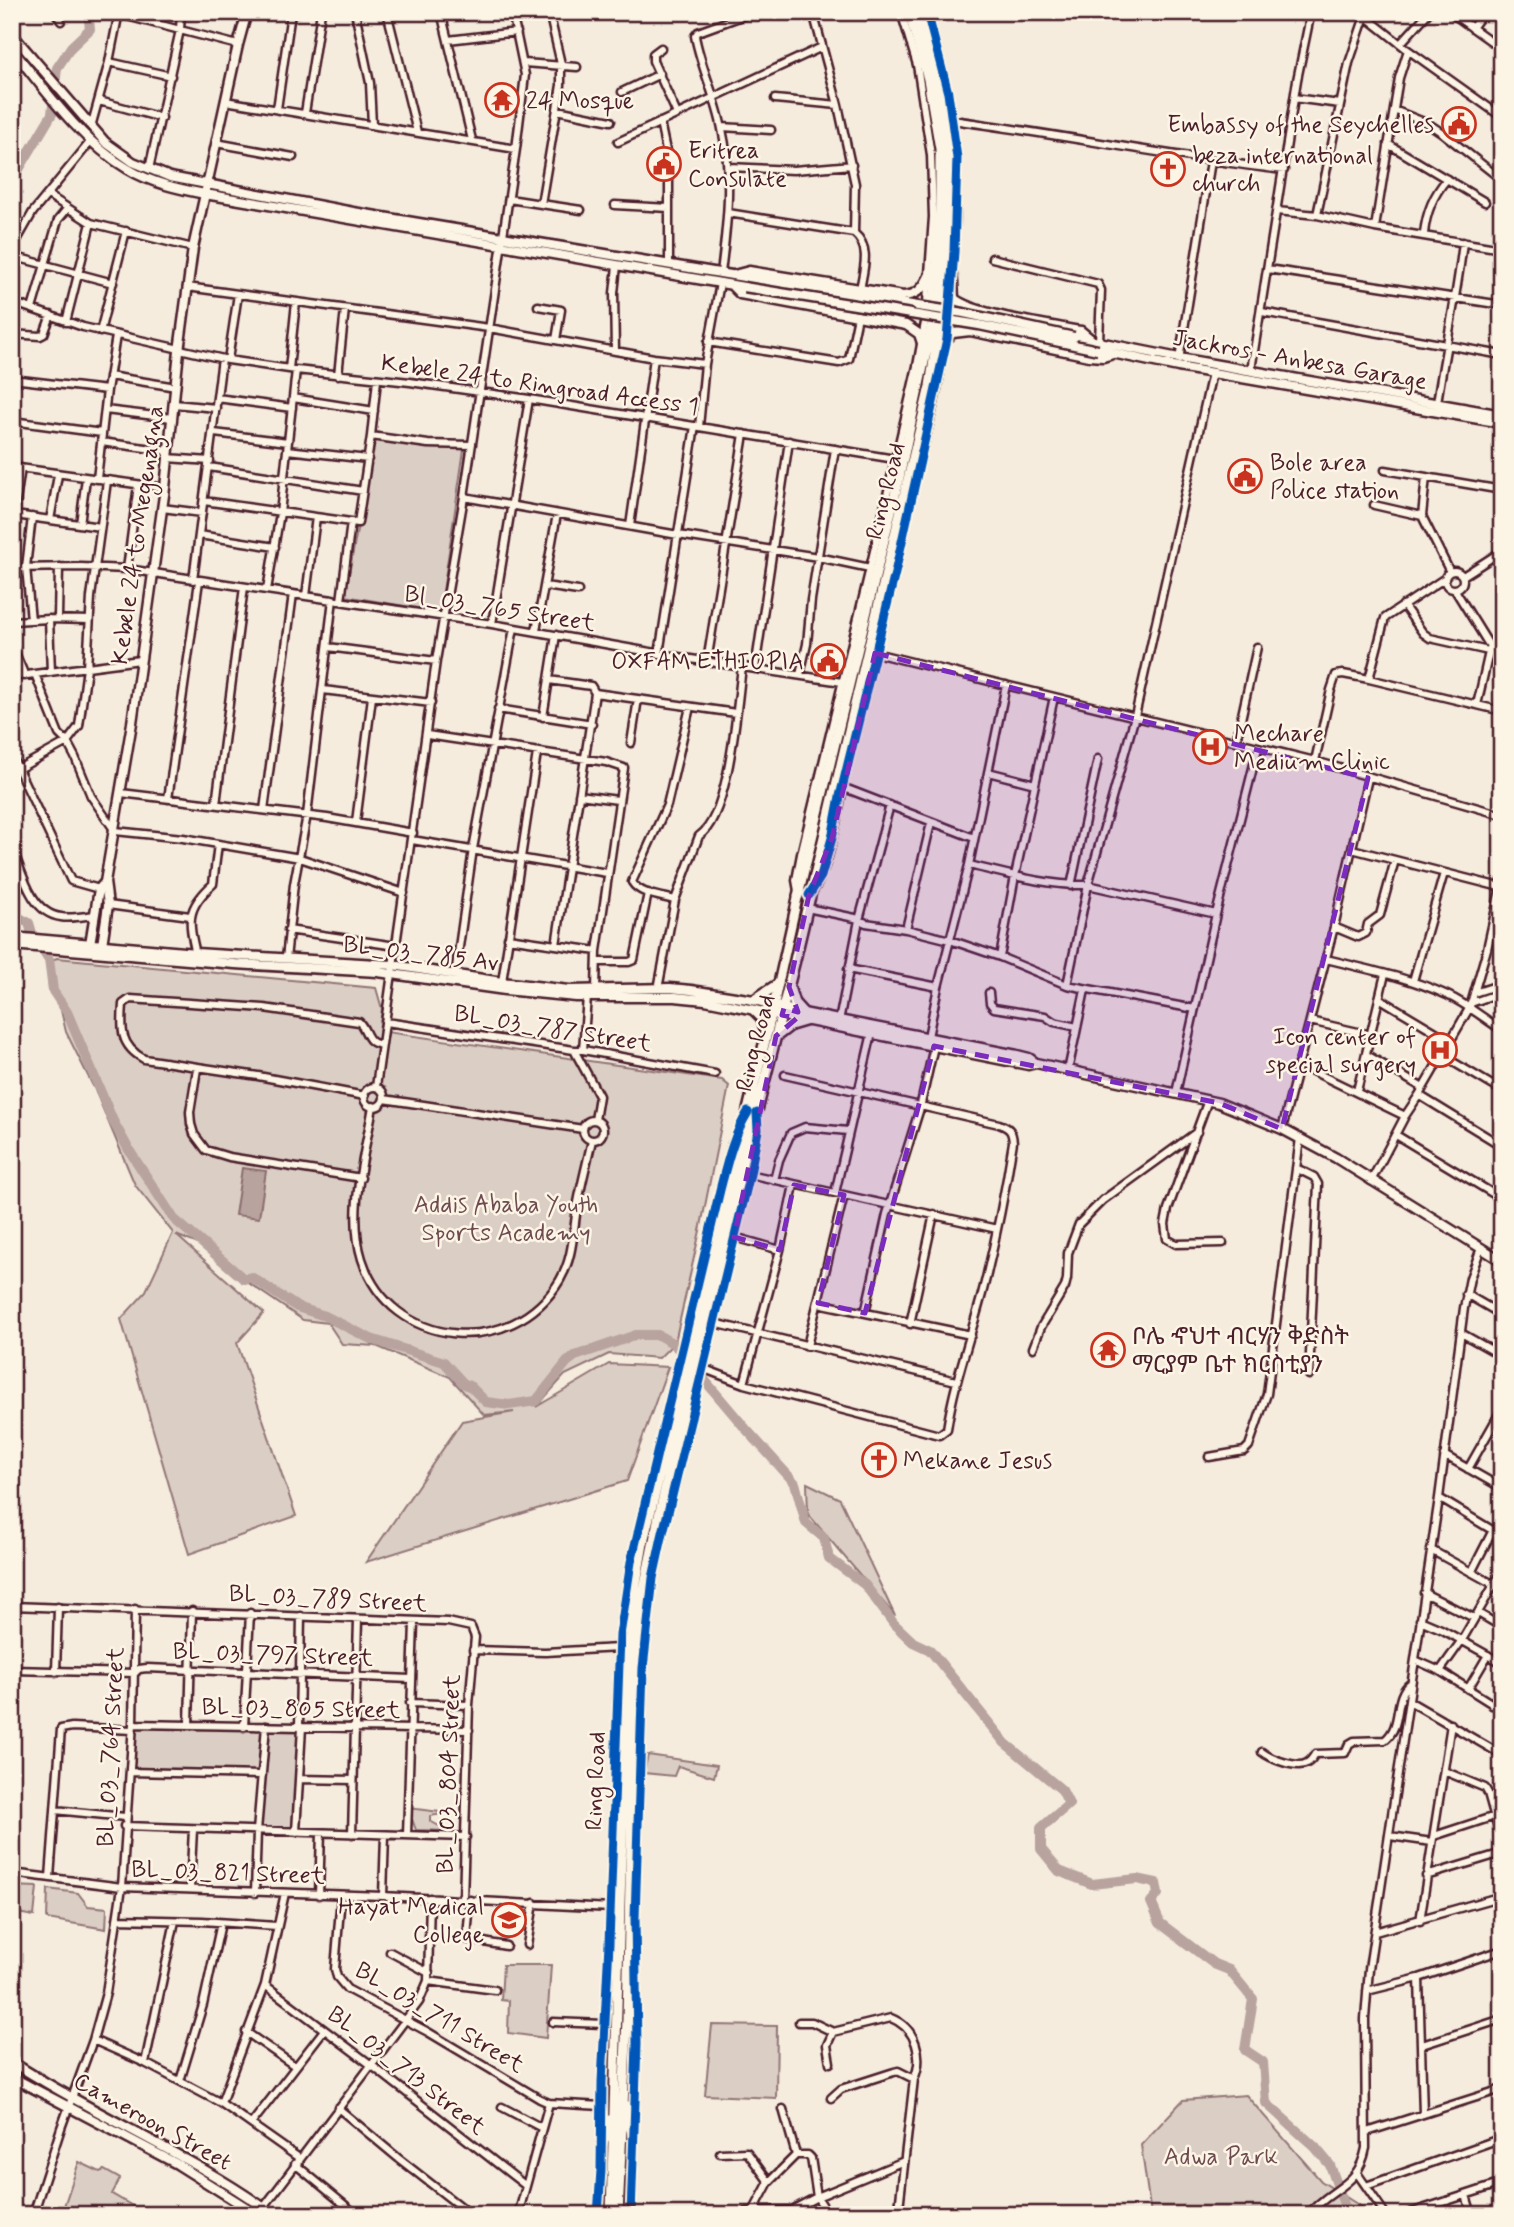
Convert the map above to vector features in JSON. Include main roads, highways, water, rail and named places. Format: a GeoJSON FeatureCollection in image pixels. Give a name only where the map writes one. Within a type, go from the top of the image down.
{"type":"FeatureCollection","features":[{"type":"Feature","properties":{"kind":"highway","name":"Ring Road"},"geometry":{"type":"LineString","coordinates":[[798,896],[901,471],[933,320],[940,211],[940,149],[928,79],[909,12]]}},
{"type":"Feature","properties":{"kind":"highway","name":"Ring Road"},"geometry":{"type":"LineString","coordinates":[[771,1035],[783,1012],[789,987],[930,386],[941,324],[949,207],[948,152],[936,76],[918,12]]}},
{"type":"Feature","properties":{"kind":"highway"},"geometry":{"type":"LineString","coordinates":[[778,984],[754,1005],[771,1035],[805,1017],[794,1003],[789,987]]}},
{"type":"Feature","properties":{"kind":"highway","name":"Ring Road"},"geometry":{"type":"LineString","coordinates":[[611,2215],[624,2087],[633,1746],[640,1618],[659,1516],[771,1035],[773,1006]]}},
{"type":"Feature","properties":{"kind":"highway","name":"Ring Road"},"geometry":{"type":"LineString","coordinates":[[618,2215],[614,2098],[623,1746],[631,1629],[644,1538],[693,1366],[687,1345],[752,1113]]}},
{"type":"Feature","properties":{"kind":"highway"},"geometry":{"type":"LineString","coordinates":[[624,2087],[633,2141]]}},
{"type":"Feature","properties":{"kind":"highway"},"geometry":{"type":"LineString","coordinates":[[602,2148],[614,2098]]}},
{"type":"Feature","properties":{"kind":"main road"},"geometry":{"type":"LineString","coordinates":[[206,184],[247,14]]}},
{"type":"Feature","properties":{"kind":"main road"},"geometry":{"type":"LineString","coordinates":[[12,34],[91,127],[120,154],[170,177],[617,266],[731,285],[744,282],[964,313],[1074,337],[1115,353],[1179,362],[1212,373],[1339,391],[1502,423]]}},
{"type":"Feature","properties":{"kind":"main road"},"geometry":{"type":"LineString","coordinates":[[12,49],[91,141],[128,169],[147,178],[205,194],[733,275],[744,282],[1096,344]]}},
{"type":"Feature","properties":{"kind":"main road"},"geometry":{"type":"LineString","coordinates":[[43,87],[51,80]]}},
{"type":"Feature","properties":{"kind":"main road","name":"Kebele 24 to Megenagna"},"geometry":{"type":"LineString","coordinates":[[90,944],[121,793],[165,488],[187,287],[206,184]]}},
{"type":"Feature","properties":{"kind":"main road"},"geometry":{"type":"LineString","coordinates":[[952,266],[954,298],[959,303],[979,311],[1081,331],[1096,344]]}},
{"type":"Feature","properties":{"kind":"main road"},"geometry":{"type":"LineString","coordinates":[[733,275],[748,271],[893,295],[910,295],[921,290],[929,276]]}},
{"type":"Feature","properties":{"kind":"main road"},"geometry":{"type":"LineString","coordinates":[[731,285],[740,294],[906,325],[919,334],[922,343]]}},
{"type":"Feature","properties":{"kind":"main road"},"geometry":{"type":"LineString","coordinates":[[947,339],[953,333],[970,331],[1089,356],[1103,357],[1115,353]]}},
{"type":"Feature","properties":{"kind":"main road","name":"Jackros - Anbesa Garage"},"geometry":{"type":"LineString","coordinates":[[1096,344],[1179,362],[1251,370],[1339,391],[1437,403],[1502,415]]}},
{"type":"Feature","properties":{"kind":"main road"},"geometry":{"type":"LineString","coordinates":[[102,885],[108,905],[102,945]]}},
{"type":"Feature","properties":{"kind":"main road","name":"Ring Road"},"geometry":{"type":"LineString","coordinates":[[773,1006],[798,896]]}},
{"type":"Feature","properties":{"kind":"main road"},"geometry":{"type":"LineString","coordinates":[[12,937],[33,943],[61,946]]}},
{"type":"Feature","properties":{"kind":"main road"},"geometry":{"type":"LineString","coordinates":[[12,945],[33,943]]}},
{"type":"Feature","properties":{"kind":"main road","name":"BL_03_785 Av"},"geometry":{"type":"LineString","coordinates":[[61,946],[90,944],[196,956],[286,959],[455,975],[569,990],[699,991],[754,1005]]}},
{"type":"Feature","properties":{"kind":"main road","name":"BL_03_785 Av"},"geometry":{"type":"LineString","coordinates":[[61,946],[393,969],[505,990],[587,997],[675,997],[773,1006],[783,1012],[805,1017]]}},
{"type":"Feature","properties":{"kind":"main road"},"geometry":{"type":"LineString","coordinates":[[805,1017],[928,1037],[1219,1103],[1300,1138],[1501,1260]]}},
{"type":"Feature","properties":{"kind":"main road"},"geometry":{"type":"LineString","coordinates":[[805,1017],[1028,1065],[1036,1063]]}},
{"type":"Feature","properties":{"kind":"main road","name":"Cameroon Street"},"geometry":{"type":"LineString","coordinates":[[12,2062],[208,2172],[274,2215]]}},
{"type":"Feature","properties":{"kind":"main road","name":"Cameroon Street"},"geometry":{"type":"LineString","coordinates":[[12,2077],[177,2164],[251,2213]]}},
{"type":"Feature","properties":{"kind":"waterway"},"geometry":{"type":"LineString","coordinates":[[12,181],[52,114],[57,68],[71,47],[90,29],[88,12]]}},
{"type":"Feature","properties":{"kind":"waterway"},"geometry":{"type":"LineString","coordinates":[[12,914],[29,923],[34,940],[49,959],[53,991],[67,1012],[113,1121],[129,1150],[174,1219],[244,1279],[251,1277],[297,1307],[325,1316],[371,1339],[444,1362],[463,1383],[486,1402],[509,1405],[536,1401],[567,1362],[575,1356],[636,1335],[658,1335],[674,1344],[795,1483],[806,1523],[824,1538],[829,1558],[865,1585],[894,1624],[913,1642],[930,1650],[1005,1743],[1062,1790],[1069,1804],[1041,1828],[1041,1849],[1059,1871],[1092,1884],[1137,1879],[1156,1883],[1158,1894],[1151,1902],[1160,1923],[1214,1964],[1229,1970],[1253,1999],[1245,2050],[1263,2062],[1266,2103],[1315,2147],[1330,2165],[1345,2207],[1345,2215]]}},
{"type":"Feature","properties":{"kind":"place","name":"24 Mosque"},"geometry":{"type":"Point","coordinates":[502,100]}},
{"type":"Feature","properties":{"kind":"place","name":"Embassy of the Seychelles"},"geometry":{"type":"Point","coordinates":[1459,124]}},
{"type":"Feature","properties":{"kind":"place","name":"Eritrea Consulate"},"geometry":{"type":"Point","coordinates":[664,164]}},
{"type":"Feature","properties":{"kind":"place","name":"beza international church"},"geometry":{"type":"Point","coordinates":[1168,169]}},
{"type":"Feature","properties":{"kind":"place","name":"Bole area Police station"},"geometry":{"type":"Point","coordinates":[1245,476]}},
{"type":"Feature","properties":{"kind":"place","name":"OXFAM ETHIOPIA"},"geometry":{"type":"Point","coordinates":[828,661]}},
{"type":"Feature","properties":{"kind":"place","name":"Mechare Medium Clinic"},"geometry":{"type":"Point","coordinates":[1210,747]}},
{"type":"Feature","properties":{"kind":"place","name":"Icon center of special surgery"},"geometry":{"type":"Point","coordinates":[1440,1050]}},
{"type":"Feature","properties":{"kind":"place","name":"ቦሌ ኆህተ ብርሃን ቅድስት ማርያም ቤተ ክርስቲያን"},"geometry":{"type":"Point","coordinates":[1108,1350]}},
{"type":"Feature","properties":{"kind":"place","name":"Mekane Jesus"},"geometry":{"type":"Point","coordinates":[879,1460]}},
{"type":"Feature","properties":{"kind":"place","name":"Hayat Medical College"},"geometry":{"type":"Point","coordinates":[509,1920]}},
{"type":"Feature","properties":{"kind":"park label","name":"Addis Ababa Youth Sports Academy"},"geometry":{"type":"Point","coordinates":[506,1218]}},
{"type":"Feature","properties":{"kind":"park label","name":"Adwa Park"},"geometry":{"type":"Point","coordinates":[1221,2156]}}]}
